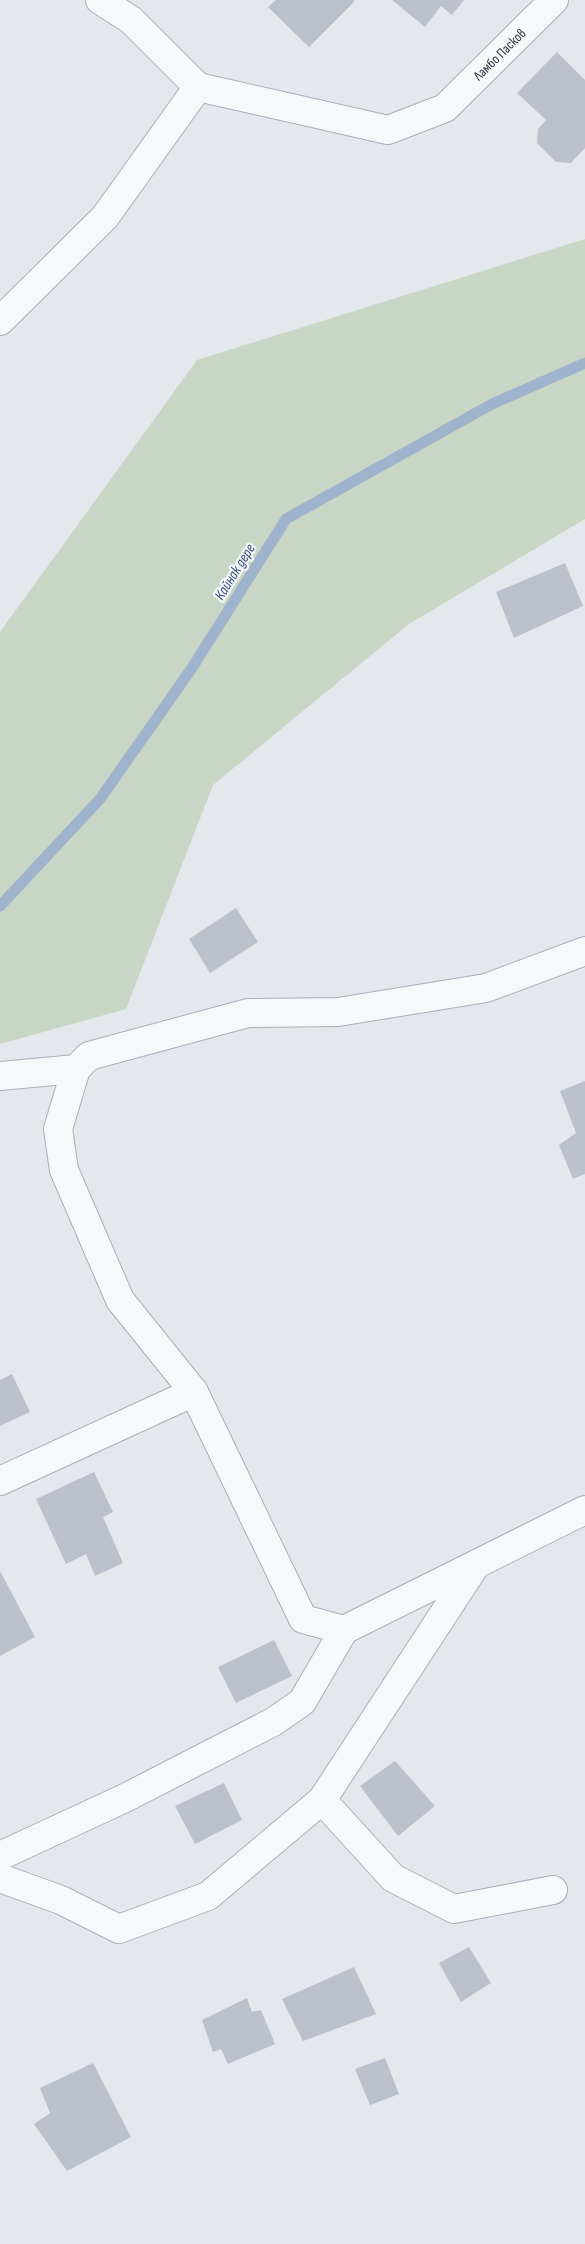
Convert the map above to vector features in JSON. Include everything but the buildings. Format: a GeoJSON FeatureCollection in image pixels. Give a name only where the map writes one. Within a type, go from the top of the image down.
{"type":"FeatureCollection","features":[{"type":"Feature","properties":{"kind":"street"},"geometry":{"type":"LineString","coordinates":[[0,321],[105,217],[198,87],[131,20],[100,0]]}},
{"type":"Feature","properties":{"kind":"street","name":"Ламбо Пасков"},"geometry":{"type":"LineString","coordinates":[[198,87],[388,130],[445,108],[554,0]]}},
{"type":"Feature","properties":{"kind":"street"},"geometry":{"type":"LineString","coordinates":[[344,1630],[303,1620],[194,1392],[120,1300],[64,1170],[58,1129],[76,1069],[89,1056],[248,1014],[338,1012],[486,988],[585,951]]}},
{"type":"Feature","properties":{"kind":"street"},"geometry":{"type":"LineString","coordinates":[[0,1076],[76,1069]]}},
{"type":"Feature","properties":{"kind":"street"},"geometry":{"type":"LineString","coordinates":[[0,1481],[194,1392]]}},
{"type":"Feature","properties":{"kind":"street"},"geometry":{"type":"LineString","coordinates":[[0,1856],[124,1798],[273,1722],[302,1702],[344,1630],[585,1510]]}},
{"type":"Feature","properties":{"kind":"street"},"geometry":{"type":"LineString","coordinates":[[0,1878],[61,1900],[119,1929],[208,1896],[322,1800],[476,1565]]}},
{"type":"Feature","properties":{"kind":"street"},"geometry":{"type":"LineString","coordinates":[[322,1800],[393,1878],[454,1909],[553,1890]]}},
{"type":"Feature","properties":{"kind":"green space"},"geometry":{"type":"Polygon","coordinates":[[[585,239],[585,519],[409,624],[213,785],[126,1009],[0,1044],[0,632],[197,360],[585,239]]]}},
{"type":"Feature","properties":{"kind":"waterway","name":"Кайнак дере"},"geometry":{"type":"LineString","coordinates":[[0,906],[100,799],[192,668],[286,519],[492,404],[585,363]]}}]}
